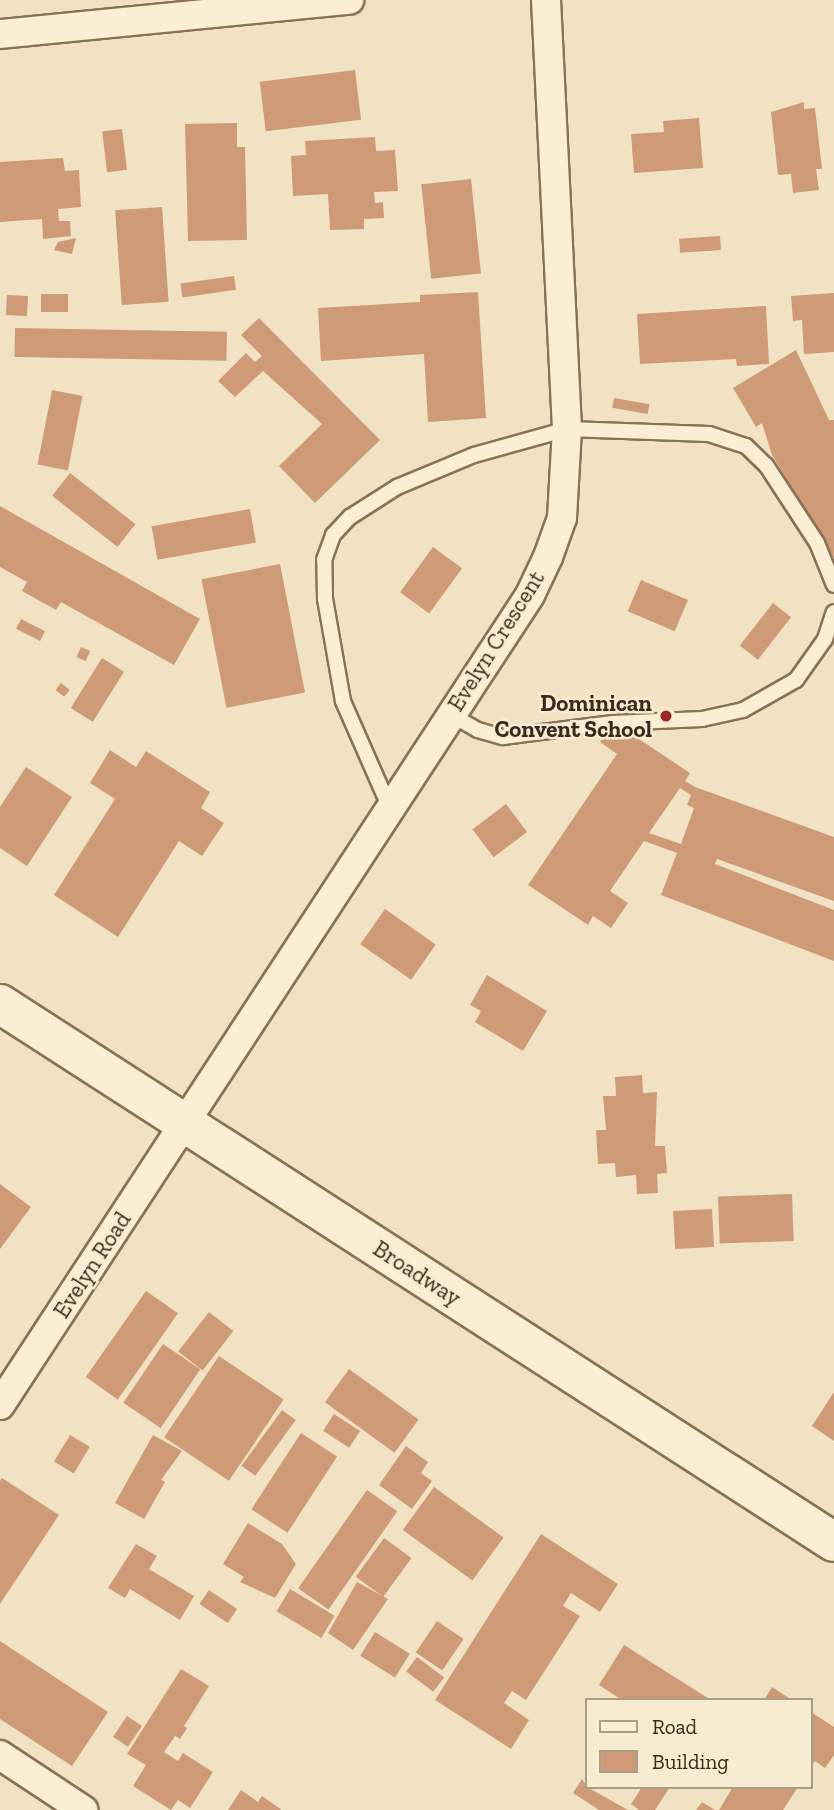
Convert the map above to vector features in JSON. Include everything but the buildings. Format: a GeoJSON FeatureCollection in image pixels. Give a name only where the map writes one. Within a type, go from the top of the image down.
{"type":"FeatureCollection","features":[{"type":"Feature","properties":{"kind":"main road","name":"Broadway"},"geometry":{"type":"LineString","coordinates":[[0,1004],[834,1542]]}},
{"type":"Feature","properties":{"kind":"street"},"geometry":{"type":"LineString","coordinates":[[0,34],[349,0]]}},
{"type":"Feature","properties":{"kind":"street","name":"Evelyn Crescent"},"geometry":{"type":"LineString","coordinates":[[185,1124],[389,806],[530,595],[562,518],[567,429],[546,0]]}},
{"type":"Feature","properties":{"kind":"street","name":"Evelyn Road"},"geometry":{"type":"LineString","coordinates":[[0,1405],[185,1124]]}},
{"type":"Feature","properties":{"kind":"street"},"geometry":{"type":"LineString","coordinates":[[0,1755],[83,1810]]}},
{"type":"Feature","properties":{"kind":"lane"},"geometry":{"type":"LineString","coordinates":[[389,806],[343,701],[325,599],[324,560],[333,535],[350,517],[422,476],[474,455],[567,429],[709,434],[746,446],[784,488],[834,585]]}},
{"type":"Feature","properties":{"kind":"lane"},"geometry":{"type":"LineString","coordinates":[[450,714],[478,730],[503,737],[613,723],[702,719],[743,710],[796,680],[825,639],[834,612]]}},
{"type":"Feature","properties":{"kind":"place","name":"Dominican Convent School"},"geometry":{"type":"Point","coordinates":[666,716]}}]}
